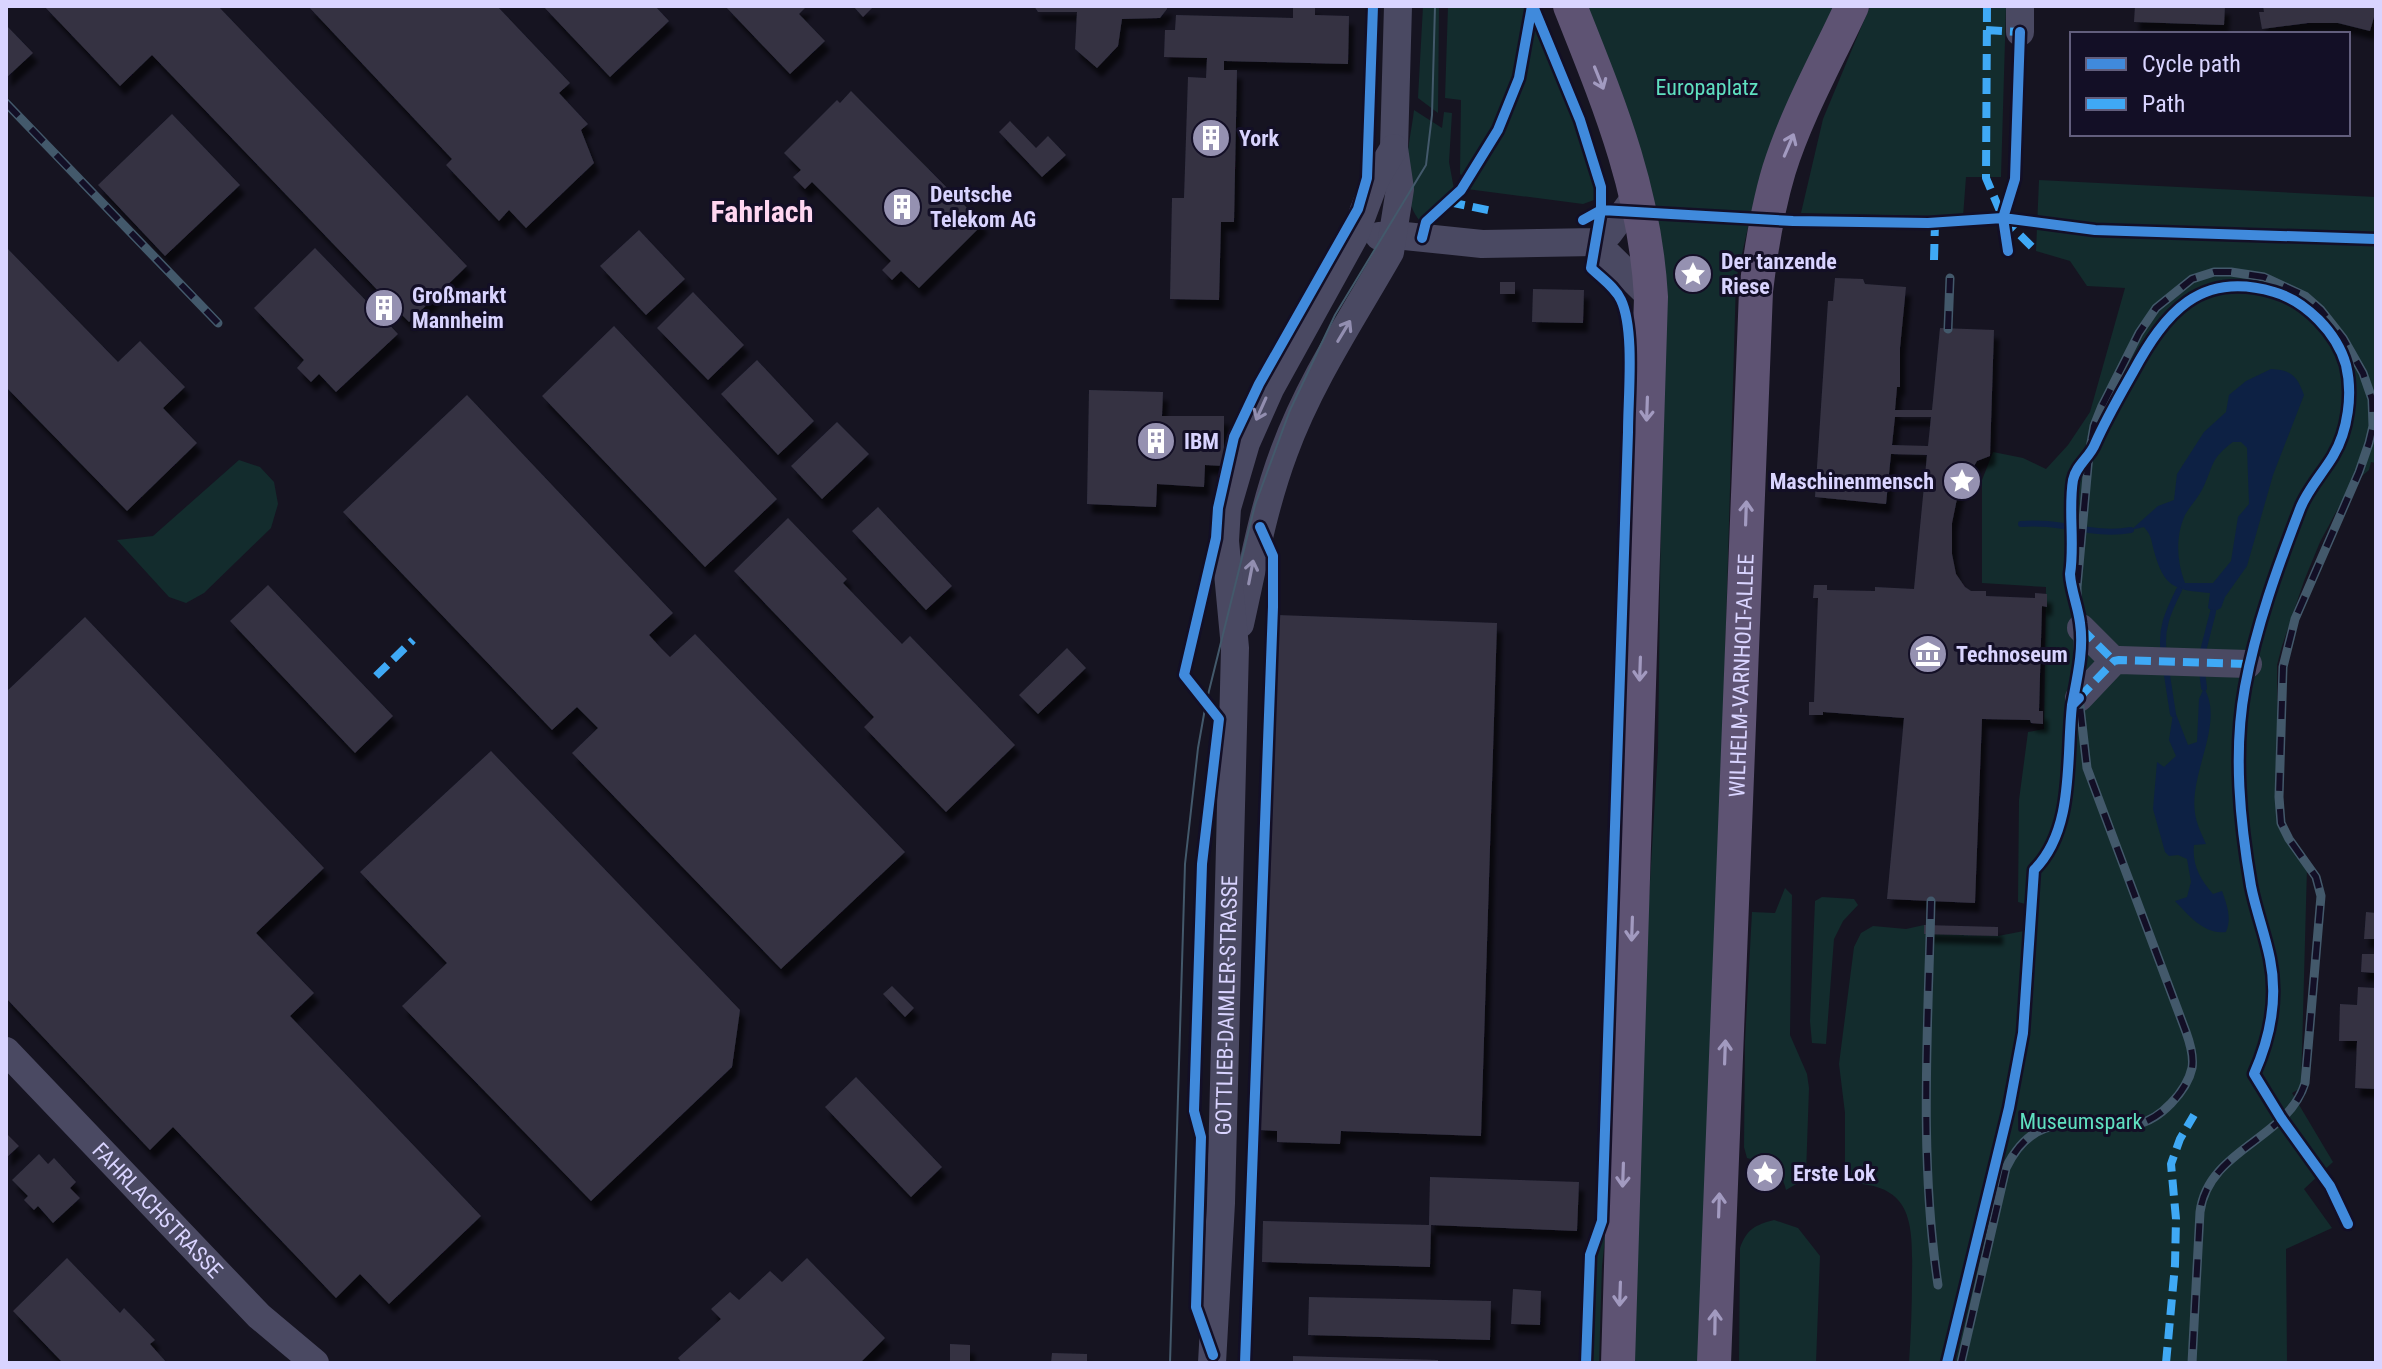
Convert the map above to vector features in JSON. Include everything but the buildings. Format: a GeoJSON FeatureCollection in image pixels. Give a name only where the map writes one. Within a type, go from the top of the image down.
{"type":"FeatureCollection","features":[{"type":"Feature","properties":{"kind":"main road"},"geometry":{"type":"LineString","coordinates":[[1570,6],[1611,109],[1637,195],[1651,297],[1618,1363]]}},
{"type":"Feature","properties":{"kind":"main road","name":"WILHELM-VARNHOLT-ALLEE"},"geometry":{"type":"LineString","coordinates":[[1714,1363],[1756,291],[1766,219],[1781,166],[1823,65],[1852,6]]}},
{"type":"Feature","properties":{"kind":"street","name":"GOTTLIEB-DAIMLER-STRASSE"},"geometry":{"type":"LineString","coordinates":[[1235,648],[1260,527],[1284,452],[1323,367],[1390,252],[1395,235],[1400,189],[1394,148],[1398,6]]}},
{"type":"Feature","properties":{"kind":"street","name":"GOTTLIEB-DAIMLER-STRASSE"},"geometry":{"type":"LineString","coordinates":[[1212,1363],[1222,1191],[1235,648],[1225,541],[1227,508],[1246,443],[1270,389],[1351,242],[1365,214],[1376,178],[1394,148]]}},
{"type":"Feature","properties":{"kind":"street"},"geometry":{"type":"LineString","coordinates":[[1351,242],[1372,236],[1395,235],[1482,244],[1595,242],[1609,233],[1637,195]]}},
{"type":"Feature","properties":{"kind":"street"},"geometry":{"type":"LineString","coordinates":[[1595,242],[1651,297]]}},
{"type":"Feature","properties":{"kind":"street"},"geometry":{"type":"LineString","coordinates":[[1227,508],[1239,527],[1248,530],[1260,527]]}},
{"type":"Feature","properties":{"kind":"street"},"geometry":{"type":"LineString","coordinates":[[2081,628],[2117,660],[2245,657]]}},
{"type":"Feature","properties":{"kind":"street"},"geometry":{"type":"LineString","coordinates":[[2079,698],[2117,660]]}},
{"type":"Feature","properties":{"kind":"street","name":"FAHRLACHSTRASSE"},"geometry":{"type":"LineString","coordinates":[[6,1051],[259,1316],[315,1363]]}},
{"type":"Feature","properties":{"kind":"green space"},"geometry":{"type":"Polygon","coordinates":[[[1423,6],[1439,6],[1438,113],[1418,98],[1423,6]]]}},
{"type":"Feature","properties":{"kind":"green space"},"geometry":{"type":"Polygon","coordinates":[[[1448,6],[1524,6],[1525,16],[1518,59],[1505,100],[1487,140],[1463,176],[1460,174],[1461,100],[1445,98],[1448,6]]]}},
{"type":"Feature","properties":{"kind":"green space","name":"Europaplatz"},"geometry":{"type":"Polygon","coordinates":[[[1586,6],[1837,6],[1758,184],[1736,280],[1722,765],[1699,1363],[1632,1363],[1642,1013],[1658,750],[1663,346],[1586,6]]]}},
{"type":"Feature","properties":{"kind":"green space"},"geometry":{"type":"Polygon","coordinates":[[[1870,6],[2006,6],[2001,177],[1966,177],[1963,217],[1801,213],[1823,119],[1870,6]]]}},
{"type":"Feature","properties":{"kind":"green space"},"geometry":{"type":"Polygon","coordinates":[[[1535,25],[1569,107],[1597,195],[1594,200],[1583,204],[1467,189],[1497,145],[1514,106],[1535,25]]]}},
{"type":"Feature","properties":{"kind":"green space"},"geometry":{"type":"Polygon","coordinates":[[[1414,110],[1442,128],[1444,112],[1452,113],[1449,162],[1454,189],[1419,220],[1412,208],[1406,181],[1414,110]]]}},
{"type":"Feature","properties":{"kind":"green space","name":"Museumspark"},"geometry":{"type":"Polygon","coordinates":[[[2039,180],[2376,197],[2376,463],[2371,462],[2369,470],[2350,486],[2320,542],[2277,665],[2278,813],[2284,833],[2307,867],[2301,1088],[2292,1093],[2333,1162],[2304,1189],[2332,1228],[2286,1249],[2287,1363],[1909,1363],[1912,1256],[1909,1222],[1904,1208],[1884,1190],[1845,1183],[1845,1113],[1839,1064],[1854,947],[1861,933],[1873,926],[1906,929],[1924,925],[1924,934],[1998,936],[2029,930],[2029,905],[2018,902],[2019,800],[2028,732],[2044,729],[2046,587],[1982,583],[1982,480],[1993,452],[2023,458],[2046,469],[2068,445],[2090,412],[2125,288],[2087,286],[2070,261],[2036,251],[2039,180]]]}},
{"type":"Feature","properties":{"kind":"green space"},"geometry":{"type":"Polygon","coordinates":[[[239,460],[260,467],[274,482],[278,504],[271,528],[204,593],[186,603],[169,597],[117,540],[153,536],[239,460]]]}},
{"type":"Feature","properties":{"kind":"green space"},"geometry":{"type":"Polygon","coordinates":[[[1785,888],[1792,895],[1790,1035],[1807,1074],[1809,1088],[1806,1174],[1803,1180],[1786,1190],[1777,1171],[1747,1158],[1744,1147],[1745,1041],[1752,912],[1775,913],[1785,888]]]}},
{"type":"Feature","properties":{"kind":"green space"},"geometry":{"type":"Polygon","coordinates":[[[1822,897],[1854,899],[1858,905],[1843,921],[1834,939],[1826,1044],[1812,1043],[1810,1021],[1815,901],[1822,897]]]}},
{"type":"Feature","properties":{"kind":"green space"},"geometry":{"type":"Polygon","coordinates":[[[1774,1220],[1798,1228],[1820,1256],[1816,1363],[1739,1363],[1740,1248],[1752,1229],[1774,1220]]]}},
{"type":"Feature","properties":{"kind":"green space"},"geometry":{"type":"Polygon","coordinates":[[[1604,1221],[1607,1221],[1602,1266],[1599,1363],[1590,1363],[1594,1255],[1604,1221]]]}},
{"type":"Feature","properties":{"kind":"water"},"geometry":{"type":"Polygon","coordinates":[[[2271,369],[2284,371],[2296,379],[2304,395],[2273,475],[2247,566],[2221,608],[2213,612],[2208,608],[2210,593],[2180,588],[2167,580],[2144,527],[2131,530],[2158,506],[2174,500],[2177,474],[2204,432],[2226,412],[2229,395],[2246,381],[2271,369]],[[2233,442],[2216,458],[2201,492],[2185,515],[2178,549],[2185,583],[2213,583],[2231,561],[2238,517],[2249,504],[2247,448],[2241,442],[2233,442]]]}},
{"type":"Feature","properties":{"kind":"water"},"geometry":{"type":"Polygon","coordinates":[[[2204,688],[2211,717],[2195,798],[2196,817],[2206,844],[2194,845],[2194,859],[2201,877],[2213,894],[2222,891],[2229,917],[2226,932],[2204,927],[2175,901],[2187,897],[2191,882],[2187,859],[2178,855],[2169,856],[2165,852],[2153,809],[2157,762],[2164,767],[2176,756],[2169,740],[2173,714],[2176,714],[2188,745],[2197,742],[2199,699],[2204,688]]]}},
{"type":"Feature","properties":{"kind":"waterway"},"geometry":{"type":"LineString","coordinates":[[2021,524],[2117,532],[2131,530]]}},
{"type":"Feature","properties":{"kind":"waterway"},"geometry":{"type":"LineString","coordinates":[[2164,654],[2166,621],[2179,590]]}},
{"type":"Feature","properties":{"kind":"waterway"},"geometry":{"type":"LineString","coordinates":[[2202,655],[2213,612]]}},
{"type":"Feature","properties":{"kind":"waterway"},"geometry":{"type":"LineString","coordinates":[[2166,669],[2173,714]]}},
{"type":"Feature","properties":{"kind":"waterway"},"geometry":{"type":"LineString","coordinates":[[2202,671],[2204,688]]}},
{"type":"Feature","properties":{"kind":"tram line"},"geometry":{"type":"LineString","coordinates":[[1170,1363],[1185,864],[1206,703],[1255,505],[1290,410],[1335,315],[1426,165],[1432,115],[1435,6]]}},
{"type":"Feature","properties":{"kind":"railway"},"geometry":{"type":"LineString","coordinates":[[6,103],[218,323]]}},
{"type":"Feature","properties":{"kind":"railway"},"geometry":{"type":"LineString","coordinates":[[1961,1363],[2006,1168],[2018,1148],[2032,1135],[2047,1128],[2080,1124],[2137,1124],[2155,1117],[2185,1086],[2192,1068],[2187,1036],[2087,768],[2079,698],[2077,587],[2089,454],[2094,426],[2102,406],[2139,333],[2156,308],[2192,279],[2214,272],[2231,272],[2264,277],[2305,296],[2321,310],[2343,338],[2363,373],[2372,399],[2373,426],[2359,472],[2295,619],[2283,667],[2281,823],[2316,877],[2321,896],[2305,1083],[2296,1102],[2283,1118],[2232,1158],[2217,1173],[2206,1191],[2200,1212],[2192,1363]]}},
{"type":"Feature","properties":{"kind":"railway"},"geometry":{"type":"LineString","coordinates":[[1948,329],[1950,278]]}},
{"type":"Feature","properties":{"kind":"railway"},"geometry":{"type":"LineString","coordinates":[[1931,901],[1927,1141],[1928,1189],[1938,1285]]}},
{"type":"Feature","properties":{"kind":"marked path"},"geometry":{"type":"LineString","coordinates":[[1987,6],[1986,178],[2003,218],[2036,251]]}},
{"type":"Feature","properties":{"kind":"marked path"},"geometry":{"type":"LineString","coordinates":[[1986,30],[2020,32],[2019,38]]}},
{"type":"Feature","properties":{"kind":"marked path"},"geometry":{"type":"LineString","coordinates":[[1449,202],[1492,211]]}},
{"type":"Feature","properties":{"kind":"marked path"},"geometry":{"type":"LineString","coordinates":[[1934,260],[1935,222]]}},
{"type":"Feature","properties":{"kind":"marked path"},"geometry":{"type":"LineString","coordinates":[[2081,628],[2114,661]]}},
{"type":"Feature","properties":{"kind":"marked path"},"geometry":{"type":"LineString","coordinates":[[376,676],[413,640]]}},
{"type":"Feature","properties":{"kind":"marked path"},"geometry":{"type":"LineString","coordinates":[[2079,698],[2114,661],[2248,664]]}},
{"type":"Feature","properties":{"kind":"marked path"},"geometry":{"type":"LineString","coordinates":[[2166,1363],[2175,1265],[2176,1219],[2171,1164],[2180,1139],[2194,1115]]}},
{"type":"Feature","properties":{"kind":"cycle path"},"geometry":{"type":"LineString","coordinates":[[1213,1355],[1196,1307],[1201,1137],[1194,1111],[1202,864],[1219,719],[1184,675],[1216,538],[1218,508],[1234,437],[1259,384],[1358,209],[1367,178],[1373,6]]}},
{"type":"Feature","properties":{"kind":"cycle path"},"geometry":{"type":"LineString","coordinates":[[1422,238],[1426,222],[1461,190],[1498,130],[1519,78],[1532,6]]}},
{"type":"Feature","properties":{"kind":"cycle path"},"geometry":{"type":"LineString","coordinates":[[1533,6],[1580,120],[1601,187],[1601,210],[1591,268],[1621,300],[1629,346],[1602,1221],[1590,1255],[1586,1363]]}},
{"type":"Feature","properties":{"kind":"cycle path"},"geometry":{"type":"LineString","coordinates":[[2008,251],[2003,218],[2015,179],[2020,32]]}},
{"type":"Feature","properties":{"kind":"cycle path"},"geometry":{"type":"LineString","coordinates":[[1583,220],[1601,210],[1793,221],[1928,223],[2003,218],[2095,230],[2376,239]]}},
{"type":"Feature","properties":{"kind":"cycle path"},"geometry":{"type":"LineString","coordinates":[[2072,705],[2081,643],[2070,574],[2072,491],[2077,470],[2093,449],[2145,351],[2172,315],[2205,292],[2225,287],[2248,287],[2286,296],[2319,320],[2335,341],[2346,365],[2349,400],[2346,424],[2338,446],[2303,502],[2276,574],[2255,641],[2241,712],[2239,787],[2244,837],[2251,886],[2270,959],[2273,988],[2268,1032],[2254,1074],[2330,1186],[2348,1224]]}},
{"type":"Feature","properties":{"kind":"cycle path"},"geometry":{"type":"LineString","coordinates":[[1245,1363],[1273,607],[1273,556],[1260,527]]}},
{"type":"Feature","properties":{"kind":"cycle path"},"geometry":{"type":"LineString","coordinates":[[1947,1363],[2009,1108],[2023,1033],[2034,870],[2047,853],[2062,814],[2072,705],[2079,698]]}},
{"type":"Feature","properties":{"kind":"place","name":"York"},"geometry":{"type":"Point","coordinates":[1211,138]}},
{"type":"Feature","properties":{"kind":"place","name":"Deutsche Telekom AG"},"geometry":{"type":"Point","coordinates":[902,207]}},
{"type":"Feature","properties":{"kind":"place","name":"Der tanzende Riese"},"geometry":{"type":"Point","coordinates":[1693,274]}},
{"type":"Feature","properties":{"kind":"place","name":"Großmarkt Mannheim"},"geometry":{"type":"Point","coordinates":[384,308]}},
{"type":"Feature","properties":{"kind":"place","name":"IBM"},"geometry":{"type":"Point","coordinates":[1156,441]}},
{"type":"Feature","properties":{"kind":"place","name":"Maschinenmensch"},"geometry":{"type":"Point","coordinates":[1962,481]}},
{"type":"Feature","properties":{"kind":"place","name":"Technoseum"},"geometry":{"type":"Point","coordinates":[1928,654]}},
{"type":"Feature","properties":{"kind":"place","name":"Erste Lok"},"geometry":{"type":"Point","coordinates":[1765,1173]}},
{"type":"Feature","properties":{"kind":"district","name":"Fahrlach"},"geometry":{"type":"Point","coordinates":[762,211]}}]}
